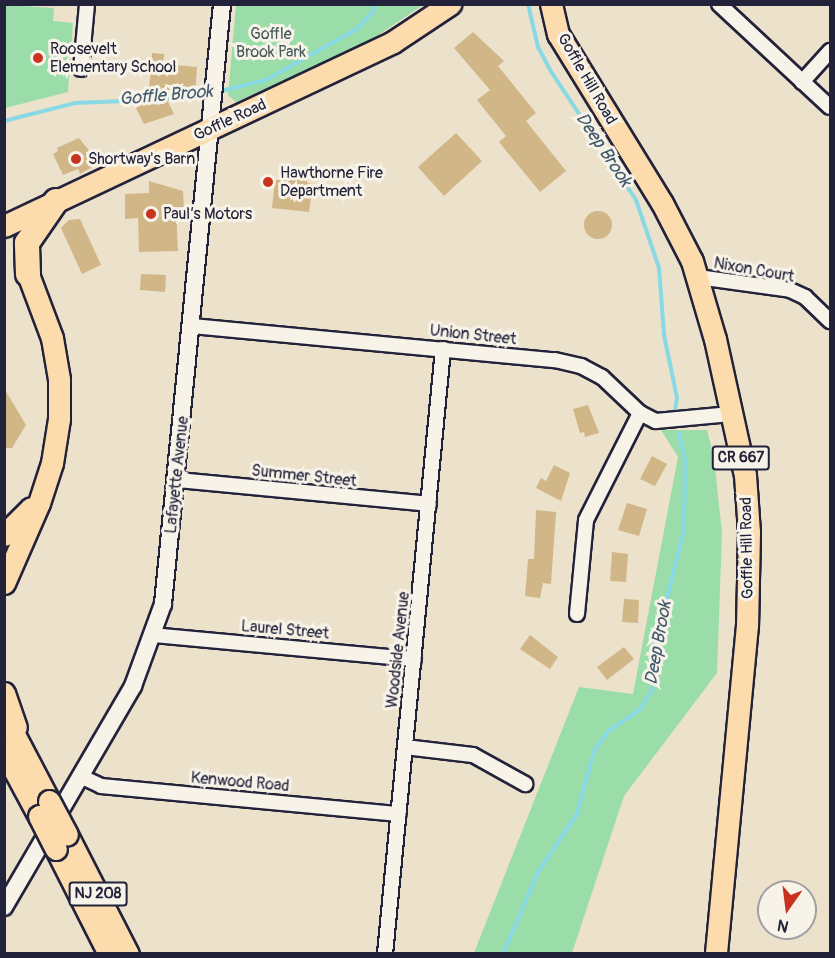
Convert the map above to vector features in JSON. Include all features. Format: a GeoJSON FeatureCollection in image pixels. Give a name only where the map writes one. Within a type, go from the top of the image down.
{"type":"FeatureCollection","features":[{"type":"Feature","properties":{"kind":"highway"},"geometry":{"type":"LineString","coordinates":[[28,274],[27,243],[56,201]]}},
{"type":"Feature","properties":{"kind":"highway"},"geometry":{"type":"LineString","coordinates":[[4,253],[28,274]]}},
{"type":"Feature","properties":{"kind":"main road","name":"Goffle Road"},"geometry":{"type":"LineString","coordinates":[[4,226],[393,42],[450,4]]}},
{"type":"Feature","properties":{"kind":"main road","name":"Goffle Hill Road"},"geometry":{"type":"LineString","coordinates":[[551,4],[558,34],[662,203],[698,277],[731,414],[747,493],[747,625],[716,954]]}},
{"type":"Feature","properties":{"kind":"main road"},"geometry":{"type":"LineString","coordinates":[[4,583],[45,484],[56,442],[59,379],[52,338],[28,274]]}},
{"type":"Feature","properties":{"kind":"main road"},"geometry":{"type":"LineString","coordinates":[[4,535],[27,515],[45,484]]}},
{"type":"Feature","properties":{"kind":"main road"},"geometry":{"type":"LineString","coordinates":[[4,693],[26,756]]}},
{"type":"Feature","properties":{"kind":"main road","name":"NJ 208"},"geometry":{"type":"LineString","coordinates":[[4,715],[26,756],[44,809]]}},
{"type":"Feature","properties":{"kind":"main road","name":"NJ 208"},"geometry":{"type":"LineString","coordinates":[[4,751],[44,809],[61,842],[128,954]]}},
{"type":"Feature","properties":{"kind":"main road"},"geometry":{"type":"LineString","coordinates":[[4,767],[44,809]]}},
{"type":"Feature","properties":{"kind":"main road","name":"NJ 208"},"geometry":{"type":"LineString","coordinates":[[61,842],[109,954]]}},
{"type":"Feature","properties":{"kind":"street"},"geometry":{"type":"LineString","coordinates":[[81,69],[87,4]]}},
{"type":"Feature","properties":{"kind":"street","name":"Lafayette Avenue"},"geometry":{"type":"LineString","coordinates":[[4,907],[133,686],[163,604],[222,4]]}},
{"type":"Feature","properties":{"kind":"street"},"geometry":{"type":"LineString","coordinates":[[719,4],[831,107]]}},
{"type":"Feature","properties":{"kind":"street"},"geometry":{"type":"LineString","coordinates":[[802,82],[831,51]]}},
{"type":"Feature","properties":{"kind":"street","name":"Nixon Court"},"geometry":{"type":"LineString","coordinates":[[698,277],[790,290],[805,297],[831,321]]}},
{"type":"Feature","properties":{"kind":"street","name":"Union Street"},"geometry":{"type":"LineString","coordinates":[[192,326],[443,349],[581,366],[602,376],[640,414]]}},
{"type":"Feature","properties":{"kind":"street","name":"Woodside Avenue"},"geometry":{"type":"LineString","coordinates":[[385,954],[443,349]]}},
{"type":"Feature","properties":{"kind":"street"},"geometry":{"type":"LineString","coordinates":[[577,614],[586,520],[640,414],[666,422],[731,414]]}},
{"type":"Feature","properties":{"kind":"street","name":"Summer Street"},"geometry":{"type":"LineString","coordinates":[[177,480],[429,504]]}},
{"type":"Feature","properties":{"kind":"street","name":"Laurel Street"},"geometry":{"type":"LineString","coordinates":[[153,635],[414,659]]}},
{"type":"Feature","properties":{"kind":"street"},"geometry":{"type":"LineString","coordinates":[[405,747],[472,755],[525,784]]}},
{"type":"Feature","properties":{"kind":"street","name":"Kenwood Road"},"geometry":{"type":"LineString","coordinates":[[80,776],[101,786],[399,813]]}},
{"type":"Feature","properties":{"kind":"green space","name":"Roosevelt Elementary School"},"geometry":{"type":"Polygon","coordinates":[[[4,5],[54,8],[53,21],[73,23],[68,92],[5,108],[4,5]]]}},
{"type":"Feature","properties":{"kind":"green space","name":"Goffle Brook Park"},"geometry":{"type":"Polygon","coordinates":[[[236,5],[423,5],[363,45],[236,102],[228,95],[236,5]]]}},
{"type":"Feature","properties":{"kind":"green space"},"geometry":{"type":"Polygon","coordinates":[[[661,430],[707,430],[714,458],[722,533],[717,673],[624,796],[572,953],[474,953],[579,687],[633,694],[678,457],[661,430]]]}},
{"type":"Feature","properties":{"kind":"building"},"geometry":{"type":"Polygon","coordinates":[[[473,32],[504,61],[498,66],[536,113],[526,121],[566,171],[540,192],[499,142],[506,136],[477,100],[490,90],[454,48],[473,32]]]}},
{"type":"Feature","properties":{"kind":"building"},"geometry":{"type":"Polygon","coordinates":[[[152,53],[164,54],[163,64],[197,67],[195,94],[163,91],[174,114],[144,124],[136,108],[148,102],[152,53]]]}},
{"type":"Feature","properties":{"kind":"building"},"geometry":{"type":"Polygon","coordinates":[[[456,133],[482,161],[444,196],[418,167],[456,133]]]}},
{"type":"Feature","properties":{"kind":"building","name":"Shortway's Barn"},"geometry":{"type":"Polygon","coordinates":[[[79,138],[99,163],[80,174],[78,169],[63,175],[53,154],[58,151],[57,148],[79,138]]]}},
{"type":"Feature","properties":{"kind":"building"},"geometry":{"type":"Polygon","coordinates":[[[281,169],[308,172],[307,183],[313,184],[309,212],[272,208],[275,180],[280,180],[281,169]]]}},
{"type":"Feature","properties":{"kind":"building","name":"Paul’s Motors"},"geometry":{"type":"Polygon","coordinates":[[[149,181],[183,191],[184,209],[176,209],[178,251],[139,252],[138,218],[125,219],[125,194],[149,193],[149,181]]]}},
{"type":"Feature","properties":{"kind":"building"},"geometry":{"type":"Polygon","coordinates":[[[598,211],[608,215],[612,225],[608,235],[598,239],[588,235],[584,225],[588,215],[598,211]]]}},
{"type":"Feature","properties":{"kind":"building"},"geometry":{"type":"Polygon","coordinates":[[[80,219],[101,265],[82,274],[61,228],[69,220],[80,219]]]}},
{"type":"Feature","properties":{"kind":"building"},"geometry":{"type":"Polygon","coordinates":[[[141,274],[166,275],[165,292],[140,290],[141,274]]]}},
{"type":"Feature","properties":{"kind":"building"},"geometry":{"type":"Polygon","coordinates":[[[4,388],[26,425],[12,448],[4,448],[4,388]]]}},
{"type":"Feature","properties":{"kind":"building"},"geometry":{"type":"Polygon","coordinates":[[[588,405],[599,433],[585,437],[584,432],[580,433],[573,409],[588,405]]]}},
{"type":"Feature","properties":{"kind":"building"},"geometry":{"type":"Polygon","coordinates":[[[652,456],[667,464],[655,486],[640,479],[652,456]]]}},
{"type":"Feature","properties":{"kind":"building"},"geometry":{"type":"Polygon","coordinates":[[[554,465],[570,473],[561,501],[536,488],[541,478],[546,481],[554,465]]]}},
{"type":"Feature","properties":{"kind":"building"},"geometry":{"type":"Polygon","coordinates":[[[627,503],[647,509],[639,536],[618,530],[627,503]]]}},
{"type":"Feature","properties":{"kind":"building"},"geometry":{"type":"Polygon","coordinates":[[[536,510],[556,512],[551,584],[543,583],[540,598],[525,596],[528,559],[534,559],[536,510]]]}},
{"type":"Feature","properties":{"kind":"building"},"geometry":{"type":"Polygon","coordinates":[[[612,552],[628,554],[626,582],[610,581],[612,552]]]}},
{"type":"Feature","properties":{"kind":"building"},"geometry":{"type":"Polygon","coordinates":[[[624,599],[639,600],[638,623],[622,622],[624,599]]]}},
{"type":"Feature","properties":{"kind":"building"},"geometry":{"type":"Polygon","coordinates":[[[530,635],[558,657],[550,669],[520,649],[530,635]]]}},
{"type":"Feature","properties":{"kind":"building"},"geometry":{"type":"Polygon","coordinates":[[[624,647],[634,659],[607,680],[597,667],[624,647]]]}},
{"type":"Feature","properties":{"kind":"waterway","name":"Goffle Brook"},"geometry":{"type":"LineString","coordinates":[[217,92],[266,80],[357,29],[373,12],[374,4]]}},
{"type":"Feature","properties":{"kind":"waterway","name":"Deep Brook"},"geometry":{"type":"LineString","coordinates":[[528,4],[538,47],[552,73],[636,200],[659,268],[664,335],[677,398],[675,409]]}},
{"type":"Feature","properties":{"kind":"waterway","name":"Goffle Brook"},"geometry":{"type":"LineString","coordinates":[[164,99],[207,94]]}},
{"type":"Feature","properties":{"kind":"waterway","name":"Goffle Brook"},"geometry":{"type":"LineString","coordinates":[[4,121],[75,103],[150,100]]}},
{"type":"Feature","properties":{"kind":"waterway","name":"Deep Brook"},"geometry":{"type":"LineString","coordinates":[[503,954],[538,872],[577,814],[594,751],[608,731],[639,710],[652,691],[658,634],[684,529],[685,460],[679,433]]}},
{"type":"Feature","properties":{"kind":"place","name":"Roosevelt Elementary School"},"geometry":{"type":"Point","coordinates":[38,58]}},
{"type":"Feature","properties":{"kind":"place","name":"Shortway's Barn"},"geometry":{"type":"Point","coordinates":[76,159]}},
{"type":"Feature","properties":{"kind":"place","name":"Hawthorne Fire Department"},"geometry":{"type":"Point","coordinates":[268,182]}},
{"type":"Feature","properties":{"kind":"place","name":"Paul’s Motors"},"geometry":{"type":"Point","coordinates":[151,214]}}]}
